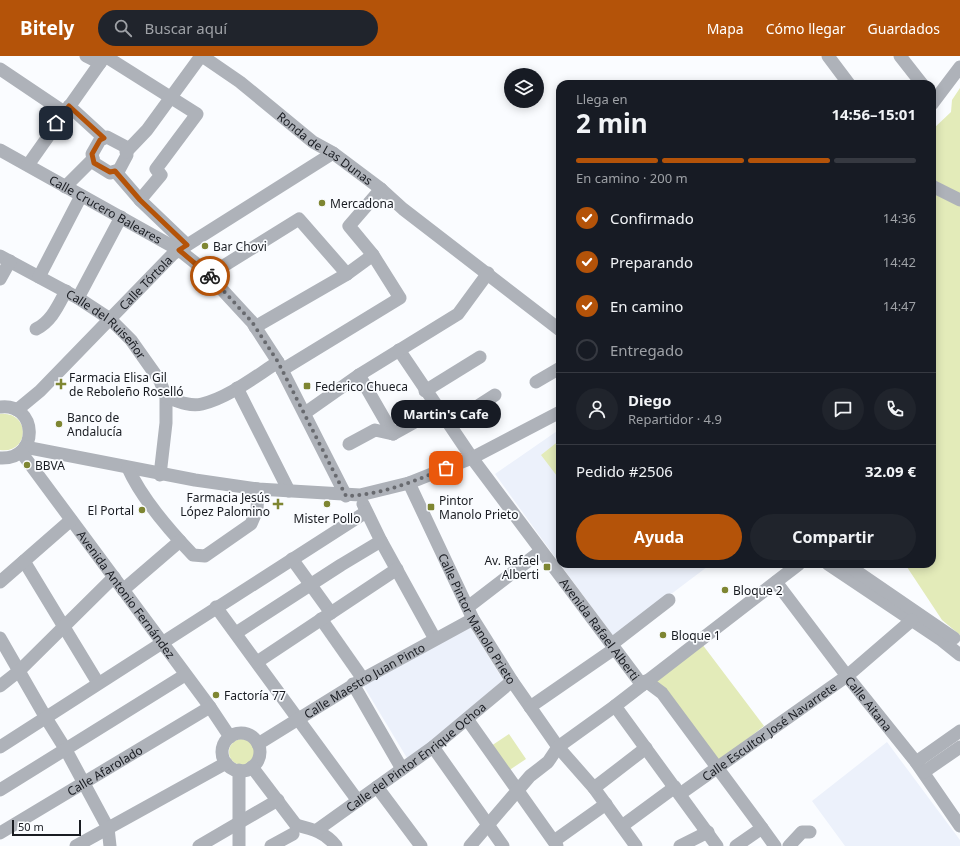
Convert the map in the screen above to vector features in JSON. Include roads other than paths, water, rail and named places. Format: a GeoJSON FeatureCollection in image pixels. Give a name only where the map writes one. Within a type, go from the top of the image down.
{"type":"FeatureCollection","features":[{"type":"Feature","properties":{"kind":"street"},"geometry":{"type":"LineString","coordinates":[[86,56],[103,59],[171,97],[197,114],[156,169],[161,175],[140,200]]}},
{"type":"Feature","properties":{"kind":"street"},"geometry":{"type":"LineString","coordinates":[[104,138],[100,140],[92,154],[94,163],[110,172],[119,170],[126,152],[146,130],[202,56]]}},
{"type":"Feature","properties":{"kind":"street","name":"Ronda de Las Dunas"},"geometry":{"type":"LineString","coordinates":[[202,56],[240,82],[313,142],[333,154],[381,189],[404,209],[556,327]]}},
{"type":"Feature","properties":{"kind":"street"},"geometry":{"type":"LineString","coordinates":[[828,56],[846,80]]}},
{"type":"Feature","properties":{"kind":"street"},"geometry":{"type":"LineString","coordinates":[[900,56],[919,80]]}},
{"type":"Feature","properties":{"kind":"street"},"geometry":{"type":"LineString","coordinates":[[28,165],[66,109],[103,59]]}},
{"type":"Feature","properties":{"kind":"street"},"geometry":{"type":"LineString","coordinates":[[936,96],[960,67]]}},
{"type":"Feature","properties":{"kind":"street"},"geometry":{"type":"LineString","coordinates":[[0,69],[66,109],[104,138],[107,137],[126,147],[126,152]]}},
{"type":"Feature","properties":{"kind":"street","name":"Calle Crucero Baleares"},"geometry":{"type":"LineString","coordinates":[[0,150],[81,196],[183,248],[209,274],[255,327],[280,366],[346,496]]}},
{"type":"Feature","properties":{"kind":"street","name":"Calle Tórtola"},"geometry":{"type":"LineString","coordinates":[[17,410],[40,391],[173,254],[333,154]]}},
{"type":"Feature","properties":{"kind":"street"},"geometry":{"type":"LineString","coordinates":[[65,187],[93,159]]}},
{"type":"Feature","properties":{"kind":"street"},"geometry":{"type":"LineString","coordinates":[[115,171],[183,248]]}},
{"type":"Feature","properties":{"kind":"street"},"geometry":{"type":"LineString","coordinates":[[936,188],[960,200]]}},
{"type":"Feature","properties":{"kind":"street"},"geometry":{"type":"LineString","coordinates":[[166,397],[184,403],[201,404],[280,366],[400,298],[373,255],[350,226],[381,189]]}},
{"type":"Feature","properties":{"kind":"street"},"geometry":{"type":"LineString","coordinates":[[39,277],[81,196]]}},
{"type":"Feature","properties":{"kind":"street"},"geometry":{"type":"LineString","coordinates":[[36,329],[43,326],[72,295],[121,217]]}},
{"type":"Feature","properties":{"kind":"street"},"geometry":{"type":"LineString","coordinates":[[209,274],[299,220],[347,274]]}},
{"type":"Feature","properties":{"kind":"street"},"geometry":{"type":"LineString","coordinates":[[255,327],[347,274],[373,255]]}},
{"type":"Feature","properties":{"kind":"street"},"geometry":{"type":"LineString","coordinates":[[0,279],[5,259]]}},
{"type":"Feature","properties":{"kind":"street","name":"Calle del Ruiseñor"},"geometry":{"type":"LineString","coordinates":[[5,259],[72,295],[110,319],[131,340],[160,381],[166,397],[166,423],[160,475]]}},
{"type":"Feature","properties":{"kind":"street"},"geometry":{"type":"LineString","coordinates":[[305,413],[359,375],[458,314],[488,273]]}},
{"type":"Feature","properties":{"kind":"street","name":"Avenida Rafael Alberti"},"geometry":{"type":"LineString","coordinates":[[399,350],[472,458],[613,646],[644,683],[662,693],[775,846]]}},
{"type":"Feature","properties":{"kind":"street"},"geometry":{"type":"LineString","coordinates":[[426,391],[480,358]]}},
{"type":"Feature","properties":{"kind":"street"},"geometry":{"type":"LineString","coordinates":[[536,382],[556,370]]}},
{"type":"Feature","properties":{"kind":"street"},"geometry":{"type":"LineString","coordinates":[[359,375],[393,434]]}},
{"type":"Feature","properties":{"kind":"street"},"geometry":{"type":"LineString","coordinates":[[237,388],[289,491]]}},
{"type":"Feature","properties":{"kind":"street"},"geometry":{"type":"LineString","coordinates":[[450,424],[495,395]]}},
{"type":"Feature","properties":{"kind":"street"},"geometry":{"type":"LineString","coordinates":[[0,407],[17,410],[23,415],[29,427],[29,441],[23,450],[8,458],[0,458]]}},
{"type":"Feature","properties":{"kind":"street"},"geometry":{"type":"LineString","coordinates":[[349,444],[375,430],[393,434],[438,409]]}},
{"type":"Feature","properties":{"kind":"street"},"geometry":{"type":"LineString","coordinates":[[23,450],[160,475],[258,489],[346,496],[360,495],[408,483],[472,458],[556,414]]}},
{"type":"Feature","properties":{"kind":"street","name":"Avenida Antonio Fernández"},"geometry":{"type":"LineString","coordinates":[[23,450],[71,520],[210,707],[230,737]]}},
{"type":"Feature","properties":{"kind":"street"},"geometry":{"type":"LineString","coordinates":[[128,468],[134,481],[180,541],[193,555],[205,556],[251,524],[257,510],[258,489]]}},
{"type":"Feature","properties":{"kind":"street","name":"Calle Pintor Manolo Prieto"},"geometry":{"type":"LineString","coordinates":[[408,483],[473,619],[512,682],[558,747],[594,788],[636,846]]}},
{"type":"Feature","properties":{"kind":"street"},"geometry":{"type":"LineString","coordinates":[[360,495],[366,512],[434,639]]}},
{"type":"Feature","properties":{"kind":"street"},"geometry":{"type":"LineString","coordinates":[[0,747],[292,558],[366,512]]}},
{"type":"Feature","properties":{"kind":"street"},"geometry":{"type":"LineString","coordinates":[[0,582],[71,520]]}},
{"type":"Feature","properties":{"kind":"street"},"geometry":{"type":"LineString","coordinates":[[123,590],[180,541]]}},
{"type":"Feature","properties":{"kind":"street"},"geometry":{"type":"LineString","coordinates":[[236,633],[381,541]]}},
{"type":"Feature","properties":{"kind":"street"},"geometry":{"type":"LineString","coordinates":[[468,607],[541,551]]}},
{"type":"Feature","properties":{"kind":"street"},"geometry":{"type":"LineString","coordinates":[[292,558],[311,585],[402,769]]}},
{"type":"Feature","properties":{"kind":"street"},"geometry":{"type":"LineString","coordinates":[[24,561],[98,683]]}},
{"type":"Feature","properties":{"kind":"street"},"geometry":{"type":"LineString","coordinates":[[470,846],[519,791],[530,776],[548,762],[558,747],[615,706],[794,568]]}},
{"type":"Feature","properties":{"kind":"street"},"geometry":{"type":"LineString","coordinates":[[834,568],[940,639],[960,655]]}},
{"type":"Feature","properties":{"kind":"street"},"geometry":{"type":"LineString","coordinates":[[852,568],[938,626],[960,643]]}},
{"type":"Feature","properties":{"kind":"street"},"geometry":{"type":"LineString","coordinates":[[257,662],[397,569]]}},
{"type":"Feature","properties":{"kind":"street"},"geometry":{"type":"LineString","coordinates":[[0,686],[19,671],[114,577]]}},
{"type":"Feature","properties":{"kind":"street","name":"Calle Aitana"},"geometry":{"type":"LineString","coordinates":[[776,582],[847,676],[920,767],[960,826]]}},
{"type":"Feature","properties":{"kind":"street"},"geometry":{"type":"LineString","coordinates":[[530,706],[613,646],[669,600]]}},
{"type":"Feature","properties":{"kind":"street"},"geometry":{"type":"LineString","coordinates":[[216,607],[358,801]]}},
{"type":"Feature","properties":{"kind":"street","name":"Calle Maestro Juan Pinto"},"geometry":{"type":"LineString","coordinates":[[258,744],[297,718],[358,682],[473,619]]}},
{"type":"Feature","properties":{"kind":"street","name":"Calle Escultor José Navarrete"},"geometry":{"type":"LineString","coordinates":[[622,826],[716,767],[847,676],[912,620]]}},
{"type":"Feature","properties":{"kind":"street"},"geometry":{"type":"LineString","coordinates":[[0,638],[66,750],[108,828],[110,846]]}},
{"type":"Feature","properties":{"kind":"street"},"geometry":{"type":"LineString","coordinates":[[0,790],[185,675]]}},
{"type":"Feature","properties":{"kind":"street","name":"Calle del Pintor Enrique Ochoa"},"geometry":{"type":"LineString","coordinates":[[317,830],[433,747],[512,682]]}},
{"type":"Feature","properties":{"kind":"street"},"geometry":{"type":"LineString","coordinates":[[615,706],[678,790],[717,846]]}},
{"type":"Feature","properties":{"kind":"street","name":"Calle Afarolado"},"geometry":{"type":"LineString","coordinates":[[0,833],[82,782],[210,707]]}},
{"type":"Feature","properties":{"kind":"street"},"geometry":{"type":"LineString","coordinates":[[468,719],[556,843],[606,804]]}},
{"type":"Feature","properties":{"kind":"street"},"geometry":{"type":"LineString","coordinates":[[920,767],[960,730]]}},
{"type":"Feature","properties":{"kind":"street"},"geometry":{"type":"LineString","coordinates":[[236,734],[248,735],[258,744],[259,756],[252,767],[239,770],[229,766],[223,758],[223,746],[230,737],[236,734]]}},
{"type":"Feature","properties":{"kind":"street"},"geometry":{"type":"LineString","coordinates":[[433,747],[503,846]]}},
{"type":"Feature","properties":{"kind":"street"},"geometry":{"type":"LineString","coordinates":[[920,767],[960,747]]}},
{"type":"Feature","properties":{"kind":"street"},"geometry":{"type":"LineString","coordinates":[[594,788],[646,748]]}},
{"type":"Feature","properties":{"kind":"street"},"geometry":{"type":"LineString","coordinates":[[76,846],[226,763]]}},
{"type":"Feature","properties":{"kind":"street"},"geometry":{"type":"LineString","coordinates":[[252,767],[278,800],[294,835]]}},
{"type":"Feature","properties":{"kind":"street"},"geometry":{"type":"LineString","coordinates":[[238,846],[237,823],[239,770]]}},
{"type":"Feature","properties":{"kind":"street"},"geometry":{"type":"LineString","coordinates":[[377,787],[421,846]]}},
{"type":"Feature","properties":{"kind":"street"},"geometry":{"type":"LineString","coordinates":[[198,846],[278,800]]}},
{"type":"Feature","properties":{"kind":"street"},"geometry":{"type":"LineString","coordinates":[[736,846],[762,828]]}},
{"type":"Feature","properties":{"kind":"street"},"geometry":{"type":"LineString","coordinates":[[271,846],[294,835],[317,830],[331,839],[336,846]]}},
{"type":"Feature","properties":{"kind":"street"},"geometry":{"type":"LineString","coordinates":[[680,846],[708,832]]}},
{"type":"Feature","properties":{"kind":"street"},"geometry":{"type":"LineString","coordinates":[[789,846],[802,832],[810,832]]}},
{"type":"Feature","properties":{"kind":"place","name":"Mercadona"},"geometry":{"type":"Point","coordinates":[322,203]}},
{"type":"Feature","properties":{"kind":"place","name":"Bar Chovi"},"geometry":{"type":"Point","coordinates":[205,246]}},
{"type":"Feature","properties":{"kind":"place","name":"Farmacia Elisa Gil de Reboleño Roselló"},"geometry":{"type":"Point","coordinates":[61,384]}},
{"type":"Feature","properties":{"kind":"place","name":"Federico Chueca"},"geometry":{"type":"Point","coordinates":[307,386]}},
{"type":"Feature","properties":{"kind":"place","name":"Banco de Andalucía"},"geometry":{"type":"Point","coordinates":[59,424]}},
{"type":"Feature","properties":{"kind":"place","name":"BBVA"},"geometry":{"type":"Point","coordinates":[27,465]}},
{"type":"Feature","properties":{"kind":"place","name":"Martin's Cafe"},"geometry":{"type":"Point","coordinates":[446,468]}},
{"type":"Feature","properties":{"kind":"place","name":"Farmacia Jesús López Palomino"},"geometry":{"type":"Point","coordinates":[278,504]}},
{"type":"Feature","properties":{"kind":"place","name":"Mister Pollo"},"geometry":{"type":"Point","coordinates":[327,504]}},
{"type":"Feature","properties":{"kind":"place","name":"Pintor Manolo Prieto"},"geometry":{"type":"Point","coordinates":[431,507]}},
{"type":"Feature","properties":{"kind":"place","name":"El Portal"},"geometry":{"type":"Point","coordinates":[142,510]}},
{"type":"Feature","properties":{"kind":"place","name":"Av. Rafael Alberti"},"geometry":{"type":"Point","coordinates":[547,567]}},
{"type":"Feature","properties":{"kind":"place","name":"Bloque 2"},"geometry":{"type":"Point","coordinates":[725,590]}},
{"type":"Feature","properties":{"kind":"place","name":"Bloque 1"},"geometry":{"type":"Point","coordinates":[663,635]}},
{"type":"Feature","properties":{"kind":"place","name":"Factoría 77"},"geometry":{"type":"Point","coordinates":[216,695]}}]}
